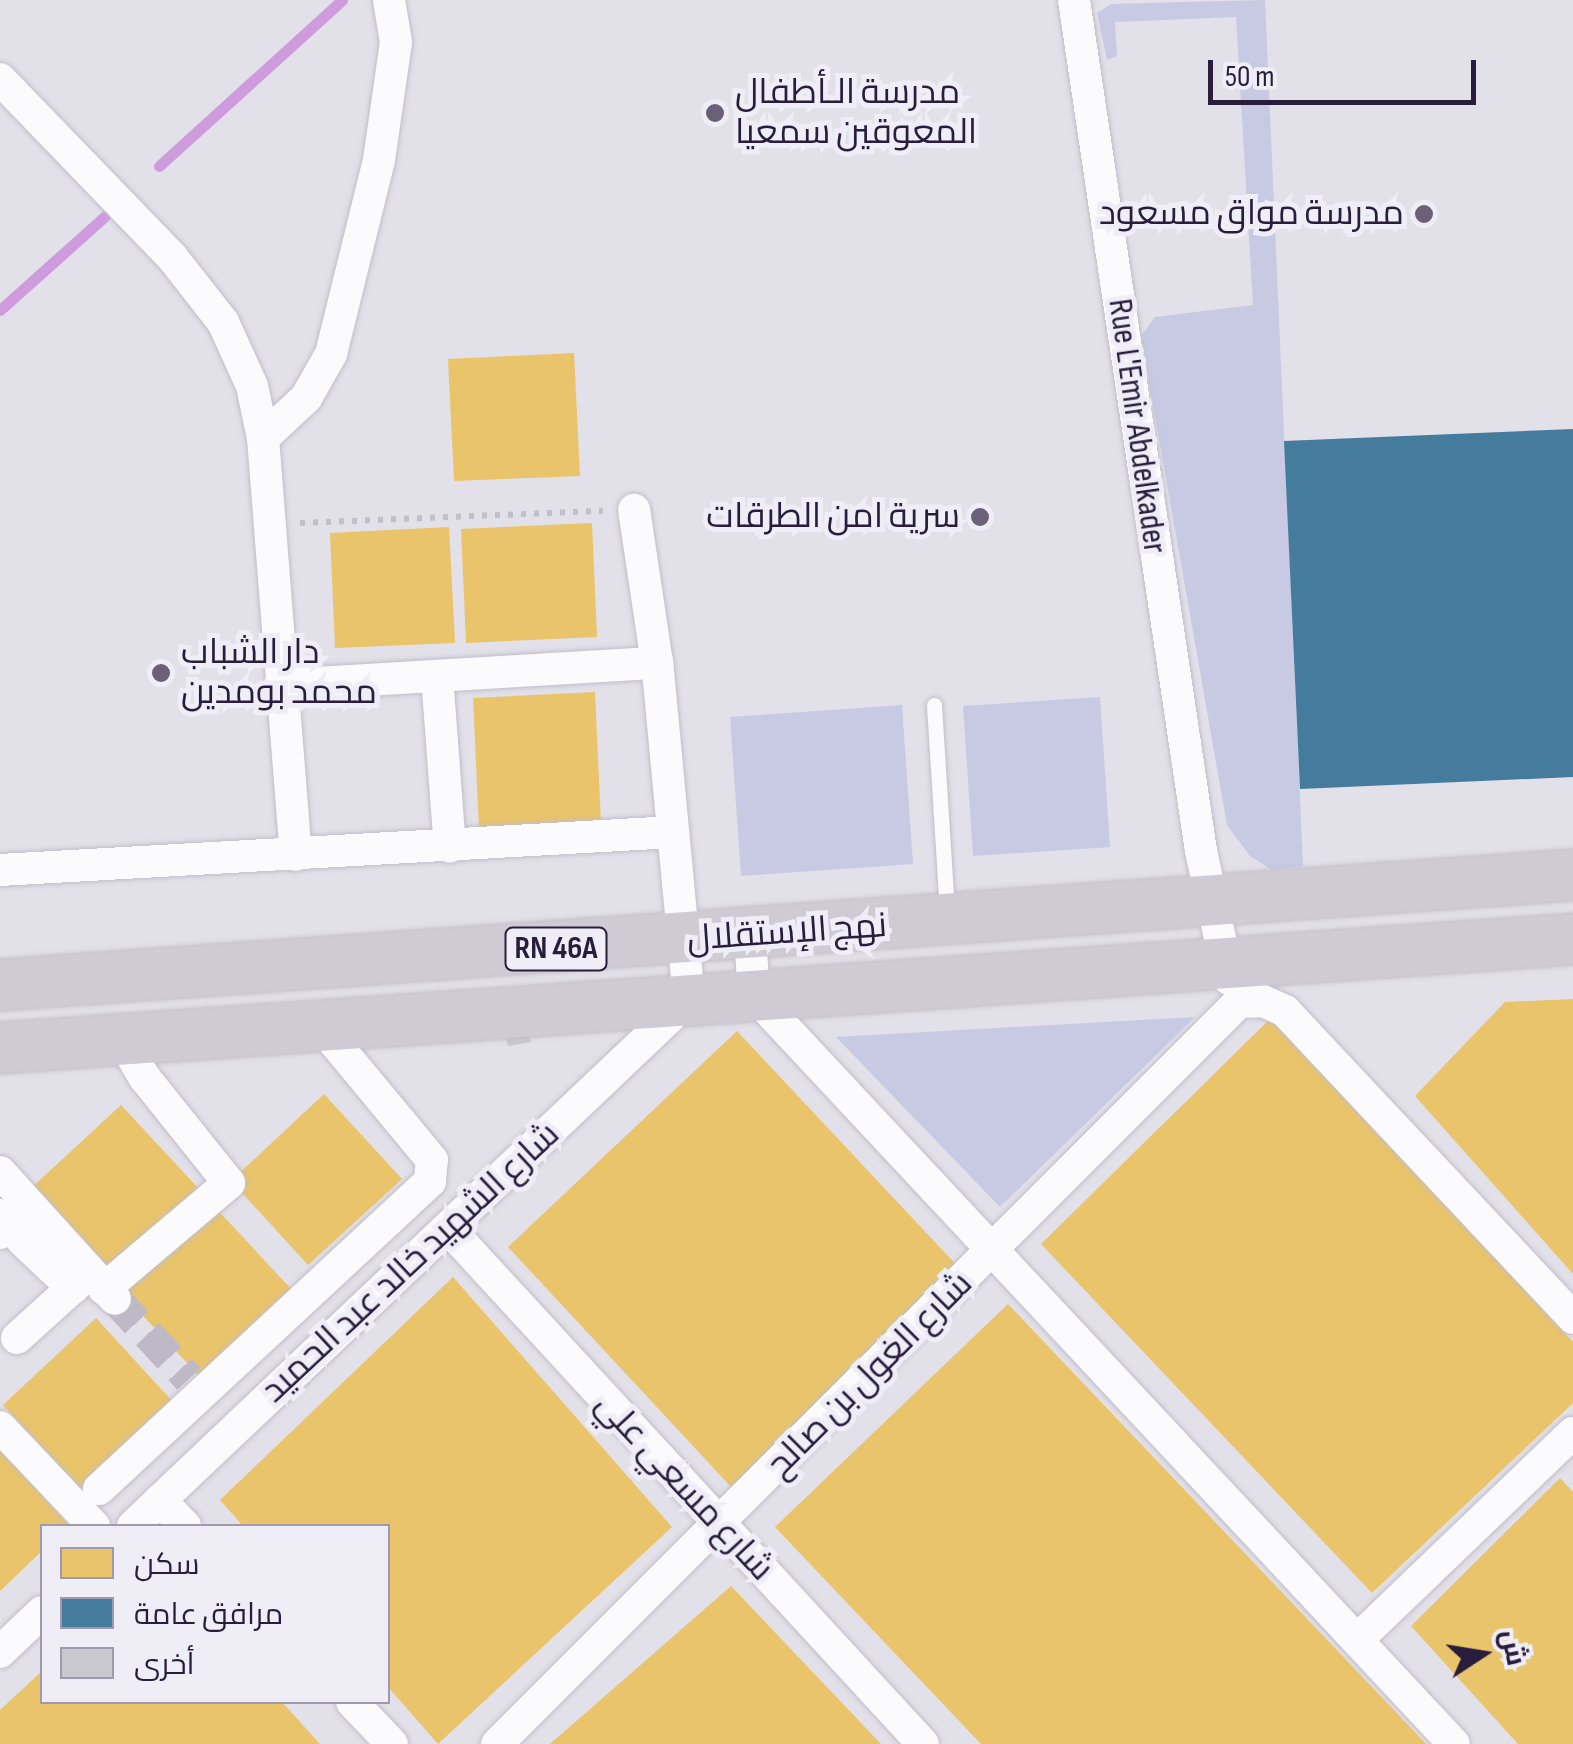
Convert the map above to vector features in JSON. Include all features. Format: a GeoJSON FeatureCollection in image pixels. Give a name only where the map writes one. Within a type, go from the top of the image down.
{"type":"FeatureCollection","features":[{"type":"Feature","properties":{"kind":"main road","name":"نهج الإستقلال"},"geometry":{"type":"LineString","coordinates":[[0,985],[750,936],[1573,875]]}},
{"type":"Feature","properties":{"kind":"main road","name":"نهج الإستقلال"},"geometry":{"type":"LineString","coordinates":[[0,1048],[754,995],[1231,982],[1573,939]]}},
{"type":"Feature","properties":{"kind":"street"},"geometry":{"type":"LineString","coordinates":[[263,438],[306,398],[331,354],[380,160],[396,42],[389,0]]}},
{"type":"Feature","properties":{"kind":"street","name":"Rue L'Emir Abdelkader"},"geometry":{"type":"LineString","coordinates":[[1074,0],[1200,852],[1231,982]]}},
{"type":"Feature","properties":{"kind":"street"},"geometry":{"type":"LineString","coordinates":[[0,79],[134,212],[222,322],[252,386],[263,438],[296,854]]}},
{"type":"Feature","properties":{"kind":"street"},"geometry":{"type":"LineString","coordinates":[[634,510],[657,664],[689,1000]]}},
{"type":"Feature","properties":{"kind":"street"},"geometry":{"type":"LineString","coordinates":[[282,686],[657,664]]}},
{"type":"Feature","properties":{"kind":"street"},"geometry":{"type":"LineString","coordinates":[[437,676],[450,847]]}},
{"type":"Feature","properties":{"kind":"street"},"geometry":{"type":"LineString","coordinates":[[0,870],[673,832]]}},
{"type":"Feature","properties":{"kind":"street"},"geometry":{"type":"LineString","coordinates":[[750,936],[754,995],[1454,1744]]}},
{"type":"Feature","properties":{"kind":"street"},"geometry":{"type":"LineString","coordinates":[[1231,982],[1285,1011],[1573,1318]]}},
{"type":"Feature","properties":{"kind":"street","name":"شارع الغول بن صالح"},"geometry":{"type":"LineString","coordinates":[[497,1744],[994,1253],[1231,982]]}},
{"type":"Feature","properties":{"kind":"street","name":"شارع الشهيد خالد عبد الحميد"},"geometry":{"type":"LineString","coordinates":[[135,1524],[689,1000]]}},
{"type":"Feature","properties":{"kind":"street"},"geometry":{"type":"LineString","coordinates":[[99,1489],[194,1385],[434,1171],[320,1025]]}},
{"type":"Feature","properties":{"kind":"street"},"geometry":{"type":"LineString","coordinates":[[8,1347],[95,1287],[229,1183],[144,1077],[122,1038]]}},
{"type":"Feature","properties":{"kind":"street"},"geometry":{"type":"LineString","coordinates":[[0,1172],[95,1287]]}},
{"type":"Feature","properties":{"kind":"street","name":"شارع مسعي علي"},"geometry":{"type":"LineString","coordinates":[[448,1228],[923,1744]]}},
{"type":"Feature","properties":{"kind":"street"},"geometry":{"type":"LineString","coordinates":[[7,1229],[95,1287]]}},
{"type":"Feature","properties":{"kind":"street"},"geometry":{"type":"LineString","coordinates":[[0,1427],[92,1524]]}},
{"type":"Feature","properties":{"kind":"street"},"geometry":{"type":"LineString","coordinates":[[1357,1640],[1569,1444]]}},
{"type":"Feature","properties":{"kind":"street"},"geometry":{"type":"LineString","coordinates":[[160,1500],[184,1524]]}},
{"type":"Feature","properties":{"kind":"street"},"geometry":{"type":"LineString","coordinates":[[0,1652],[40,1614]]}},
{"type":"Feature","properties":{"kind":"street"},"geometry":{"type":"LineString","coordinates":[[354,1704],[392,1744]]}},
{"type":"Feature","properties":{"kind":"lane"},"geometry":{"type":"LineString","coordinates":[[934,705],[948,921]]}},
{"type":"Feature","properties":{"kind":"path"},"geometry":{"type":"LineString","coordinates":[[268,524],[634,510]]}},
{"type":"Feature","properties":{"kind":"shaded area"},"geometry":{"type":"Polygon","coordinates":[[[1265,0],[1303,866],[1272,870],[1250,856],[1227,825],[1141,336],[1155,317],[1253,305],[1236,17],[1115,22],[1117,56],[1107,60],[1097,13],[1111,4],[1265,0]]]}},
{"type":"Feature","properties":{"kind":"shaded area"},"geometry":{"type":"Polygon","coordinates":[[[1100,697],[1110,847],[973,856],[963,706],[1100,697]]]}},
{"type":"Feature","properties":{"kind":"shaded area"},"geometry":{"type":"Polygon","coordinates":[[[902,705],[913,864],[741,876],[730,717],[902,705]]]}},
{"type":"Feature","properties":{"kind":"shaded area"},"geometry":{"type":"Polygon","coordinates":[[[1195,1017],[1000,1207],[836,1037],[1195,1017]]]}},
{"type":"Feature","properties":{"kind":"building: سكن"},"geometry":{"type":"Polygon","coordinates":[[[574,353],[580,476],[454,481],[448,359],[574,353]]]}},
{"type":"Feature","properties":{"kind":"building: سكن"},"geometry":{"type":"Polygon","coordinates":[[[592,523],[597,637],[466,643],[461,529],[592,523]]]}},
{"type":"Feature","properties":{"kind":"building: سكن"},"geometry":{"type":"Polygon","coordinates":[[[449,527],[455,643],[335,648],[330,533],[449,527]]]}},
{"type":"Feature","properties":{"kind":"building: سكن"},"geometry":{"type":"Polygon","coordinates":[[[595,692],[601,823],[479,829],[473,698],[595,692]]]}},
{"type":"Feature","properties":{"kind":"building: سكن"},"geometry":{"type":"Polygon","coordinates":[[[1573,999],[1573,1274],[1415,1096],[1505,1002],[1573,999]]]}},
{"type":"Feature","properties":{"kind":"building: سكن"},"geometry":{"type":"Polygon","coordinates":[[[1270,1019],[1573,1342],[1573,1403],[1372,1593],[1041,1244],[1270,1019]]]}},
{"type":"Feature","properties":{"kind":"building: سكن"},"geometry":{"type":"Polygon","coordinates":[[[737,1031],[963,1272],[733,1489],[508,1247],[737,1031]]]}},
{"type":"Feature","properties":{"kind":"building: سكن"},"geometry":{"type":"Polygon","coordinates":[[[324,1094],[402,1179],[308,1265],[231,1181],[324,1094]]]}},
{"type":"Feature","properties":{"kind":"building: سكن"},"geometry":{"type":"Polygon","coordinates":[[[121,1105],[199,1189],[105,1275],[28,1191],[121,1105]]]}},
{"type":"Feature","properties":{"kind":"building: سكن"},"geometry":{"type":"Polygon","coordinates":[[[214,1206],[292,1290],[199,1376],[121,1292],[214,1206]]]}},
{"type":"Feature","properties":{"kind":"building: سكن"},"geometry":{"type":"Polygon","coordinates":[[[453,1277],[672,1527],[438,1744],[390,1689],[390,1524],[241,1524],[220,1500],[453,1277]]]}},
{"type":"Feature","properties":{"kind":"building: سكن"},"geometry":{"type":"Polygon","coordinates":[[[1008,1304],[1426,1744],[981,1744],[775,1527],[1008,1304]]]}},
{"type":"Feature","properties":{"kind":"building: سكن"},"geometry":{"type":"Polygon","coordinates":[[[96,1318],[174,1403],[81,1489],[3,1405],[96,1318]]]}},
{"type":"Feature","properties":{"kind":"building: سكن"},"geometry":{"type":"Polygon","coordinates":[[[0,1450],[68,1524],[40,1524],[40,1553],[0,1591],[0,1450]]]}},
{"type":"Feature","properties":{"kind":"building: سكن"},"geometry":{"type":"Polygon","coordinates":[[[1560,1478],[1573,1492],[1573,1744],[1518,1744],[1411,1626],[1560,1478]]]}},
{"type":"Feature","properties":{"kind":"building: سكن"},"geometry":{"type":"Polygon","coordinates":[[[731,1586],[881,1744],[550,1744],[731,1586]]]}},
{"type":"Feature","properties":{"kind":"building: سكن"},"geometry":{"type":"Polygon","coordinates":[[[40,1673],[40,1704],[284,1704],[320,1744],[0,1744],[0,1710],[40,1673]]]}},
{"type":"Feature","properties":{"kind":"building: مرافق عامة"},"geometry":{"type":"Polygon","coordinates":[[[1573,429],[1573,777],[1300,789],[1284,441],[1573,429]]]}},
{"type":"Feature","properties":{"kind":"building: أخرى"},"geometry":{"type":"Polygon","coordinates":[[[527,1022],[531,1042],[508,1046],[504,1026],[527,1022]]]}},
{"type":"Feature","properties":{"kind":"waterway"},"geometry":{"type":"LineString","coordinates":[[159,166],[342,0]]}},
{"type":"Feature","properties":{"kind":"waterway"},"geometry":{"type":"LineString","coordinates":[[0,310],[105,216]]}},
{"type":"Feature","properties":{"kind":"tunnel"},"geometry":{"type":"LineString","coordinates":[[115,1299],[189,1379]]}},
{"type":"Feature","properties":{"kind":"place","name":"مدرسة الـأطفال المعوقين سمعيا"},"geometry":{"type":"Point","coordinates":[715,113]}},
{"type":"Feature","properties":{"kind":"place","name":"مدرسة مواق مسعود"},"geometry":{"type":"Point","coordinates":[1424,214]}},
{"type":"Feature","properties":{"kind":"place","name":"سرية امن الطرقات"},"geometry":{"type":"Point","coordinates":[980,517]}},
{"type":"Feature","properties":{"kind":"place","name":"دار الشباب محمد بومدين"},"geometry":{"type":"Point","coordinates":[161,673]}}]}
